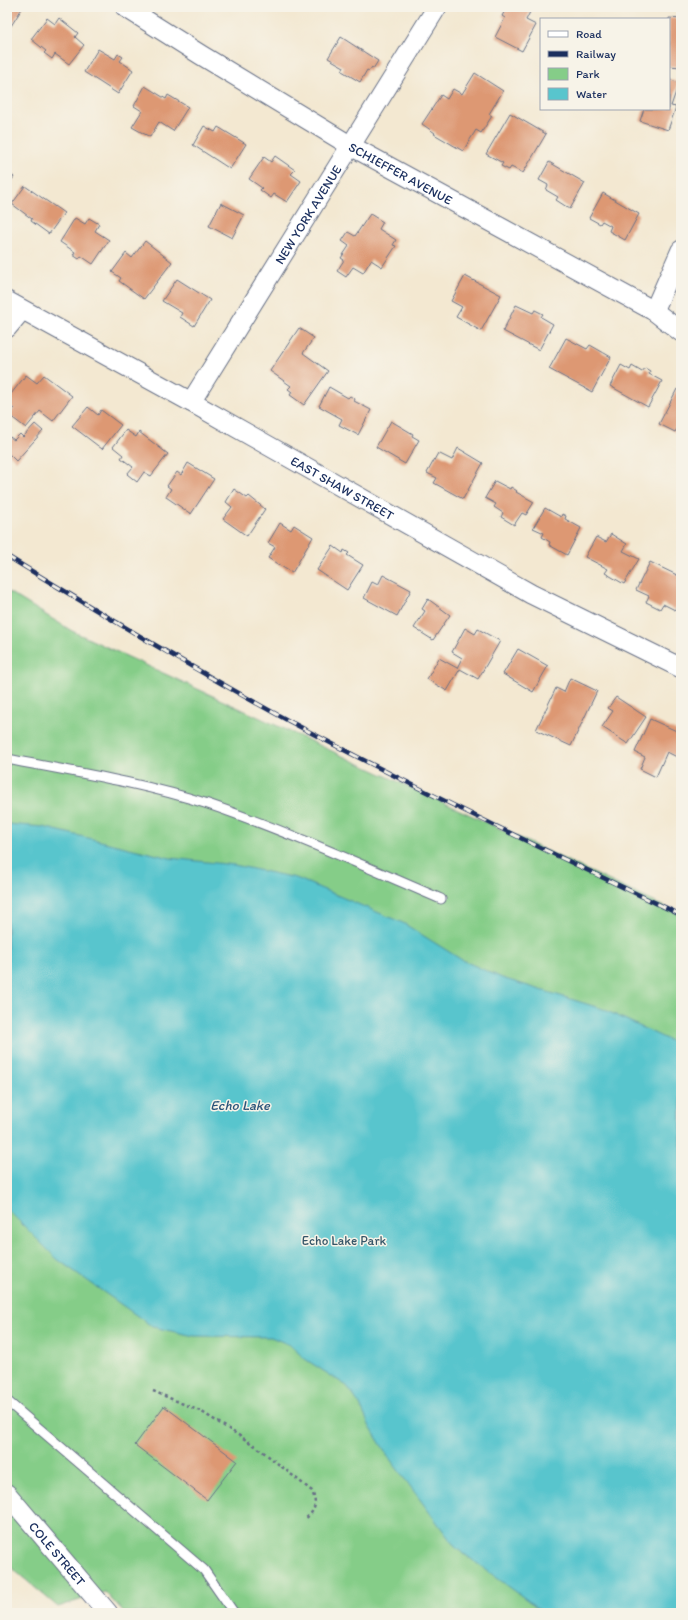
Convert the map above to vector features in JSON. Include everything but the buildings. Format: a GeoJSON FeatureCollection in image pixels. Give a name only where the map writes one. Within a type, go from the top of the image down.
{"type":"FeatureCollection","features":[{"type":"Feature","properties":{"kind":"street","name":"SCHIEFFER AVENUE"},"geometry":{"type":"LineString","coordinates":[[126,7],[201,55],[351,146],[654,311],[681,332]]}},
{"type":"Feature","properties":{"kind":"street","name":"NEW YORK AVENUE"},"geometry":{"type":"LineString","coordinates":[[192,402],[436,7]]}},
{"type":"Feature","properties":{"kind":"street"},"geometry":{"type":"LineString","coordinates":[[654,311],[681,250]]}},
{"type":"Feature","properties":{"kind":"street"},"geometry":{"type":"LineString","coordinates":[[7,328],[14,306]]}},
{"type":"Feature","properties":{"kind":"street","name":"EAST SHAW STREET"},"geometry":{"type":"LineString","coordinates":[[14,306],[192,402],[531,594],[681,668]]}},
{"type":"Feature","properties":{"kind":"street","name":"COLE STREET"},"geometry":{"type":"LineString","coordinates":[[7,1494],[108,1613]]}},
{"type":"Feature","properties":{"kind":"lane"},"geometry":{"type":"LineString","coordinates":[[7,759],[128,783],[207,804],[278,830],[441,899]]}},
{"type":"Feature","properties":{"kind":"lane"},"geometry":{"type":"LineString","coordinates":[[7,1401],[204,1570],[234,1613]]}},
{"type":"Feature","properties":{"kind":"path"},"geometry":{"type":"LineString","coordinates":[[153,1391],[202,1412],[257,1447],[312,1491],[316,1501],[314,1512],[305,1519]]}},
{"type":"Feature","properties":{"kind":"green space","name":"Echo Lake"},"geometry":{"type":"Polygon","coordinates":[[[7,591],[72,631],[490,824],[681,915],[681,1613],[124,1613],[105,1592],[58,1607],[7,1564],[7,591]]]}},
{"type":"Feature","properties":{"kind":"water","name":"Echo Lake"},"geometry":{"type":"Polygon","coordinates":[[[7,824],[43,827],[170,858],[234,865],[296,878],[403,923],[462,960],[502,978],[603,1009],[681,1046],[681,1613],[545,1613],[456,1548],[390,1459],[370,1427],[360,1405],[347,1386],[305,1359],[290,1345],[271,1337],[194,1336],[153,1327],[57,1259],[7,1209],[7,824]]]}},
{"type":"Feature","properties":{"kind":"railway"},"geometry":{"type":"LineString","coordinates":[[7,556],[147,640],[337,747],[681,915]]}},
{"type":"Feature","properties":{"kind":"park label","name":"Echo Lake Park"},"geometry":{"type":"Point","coordinates":[344,1240]}}]}
